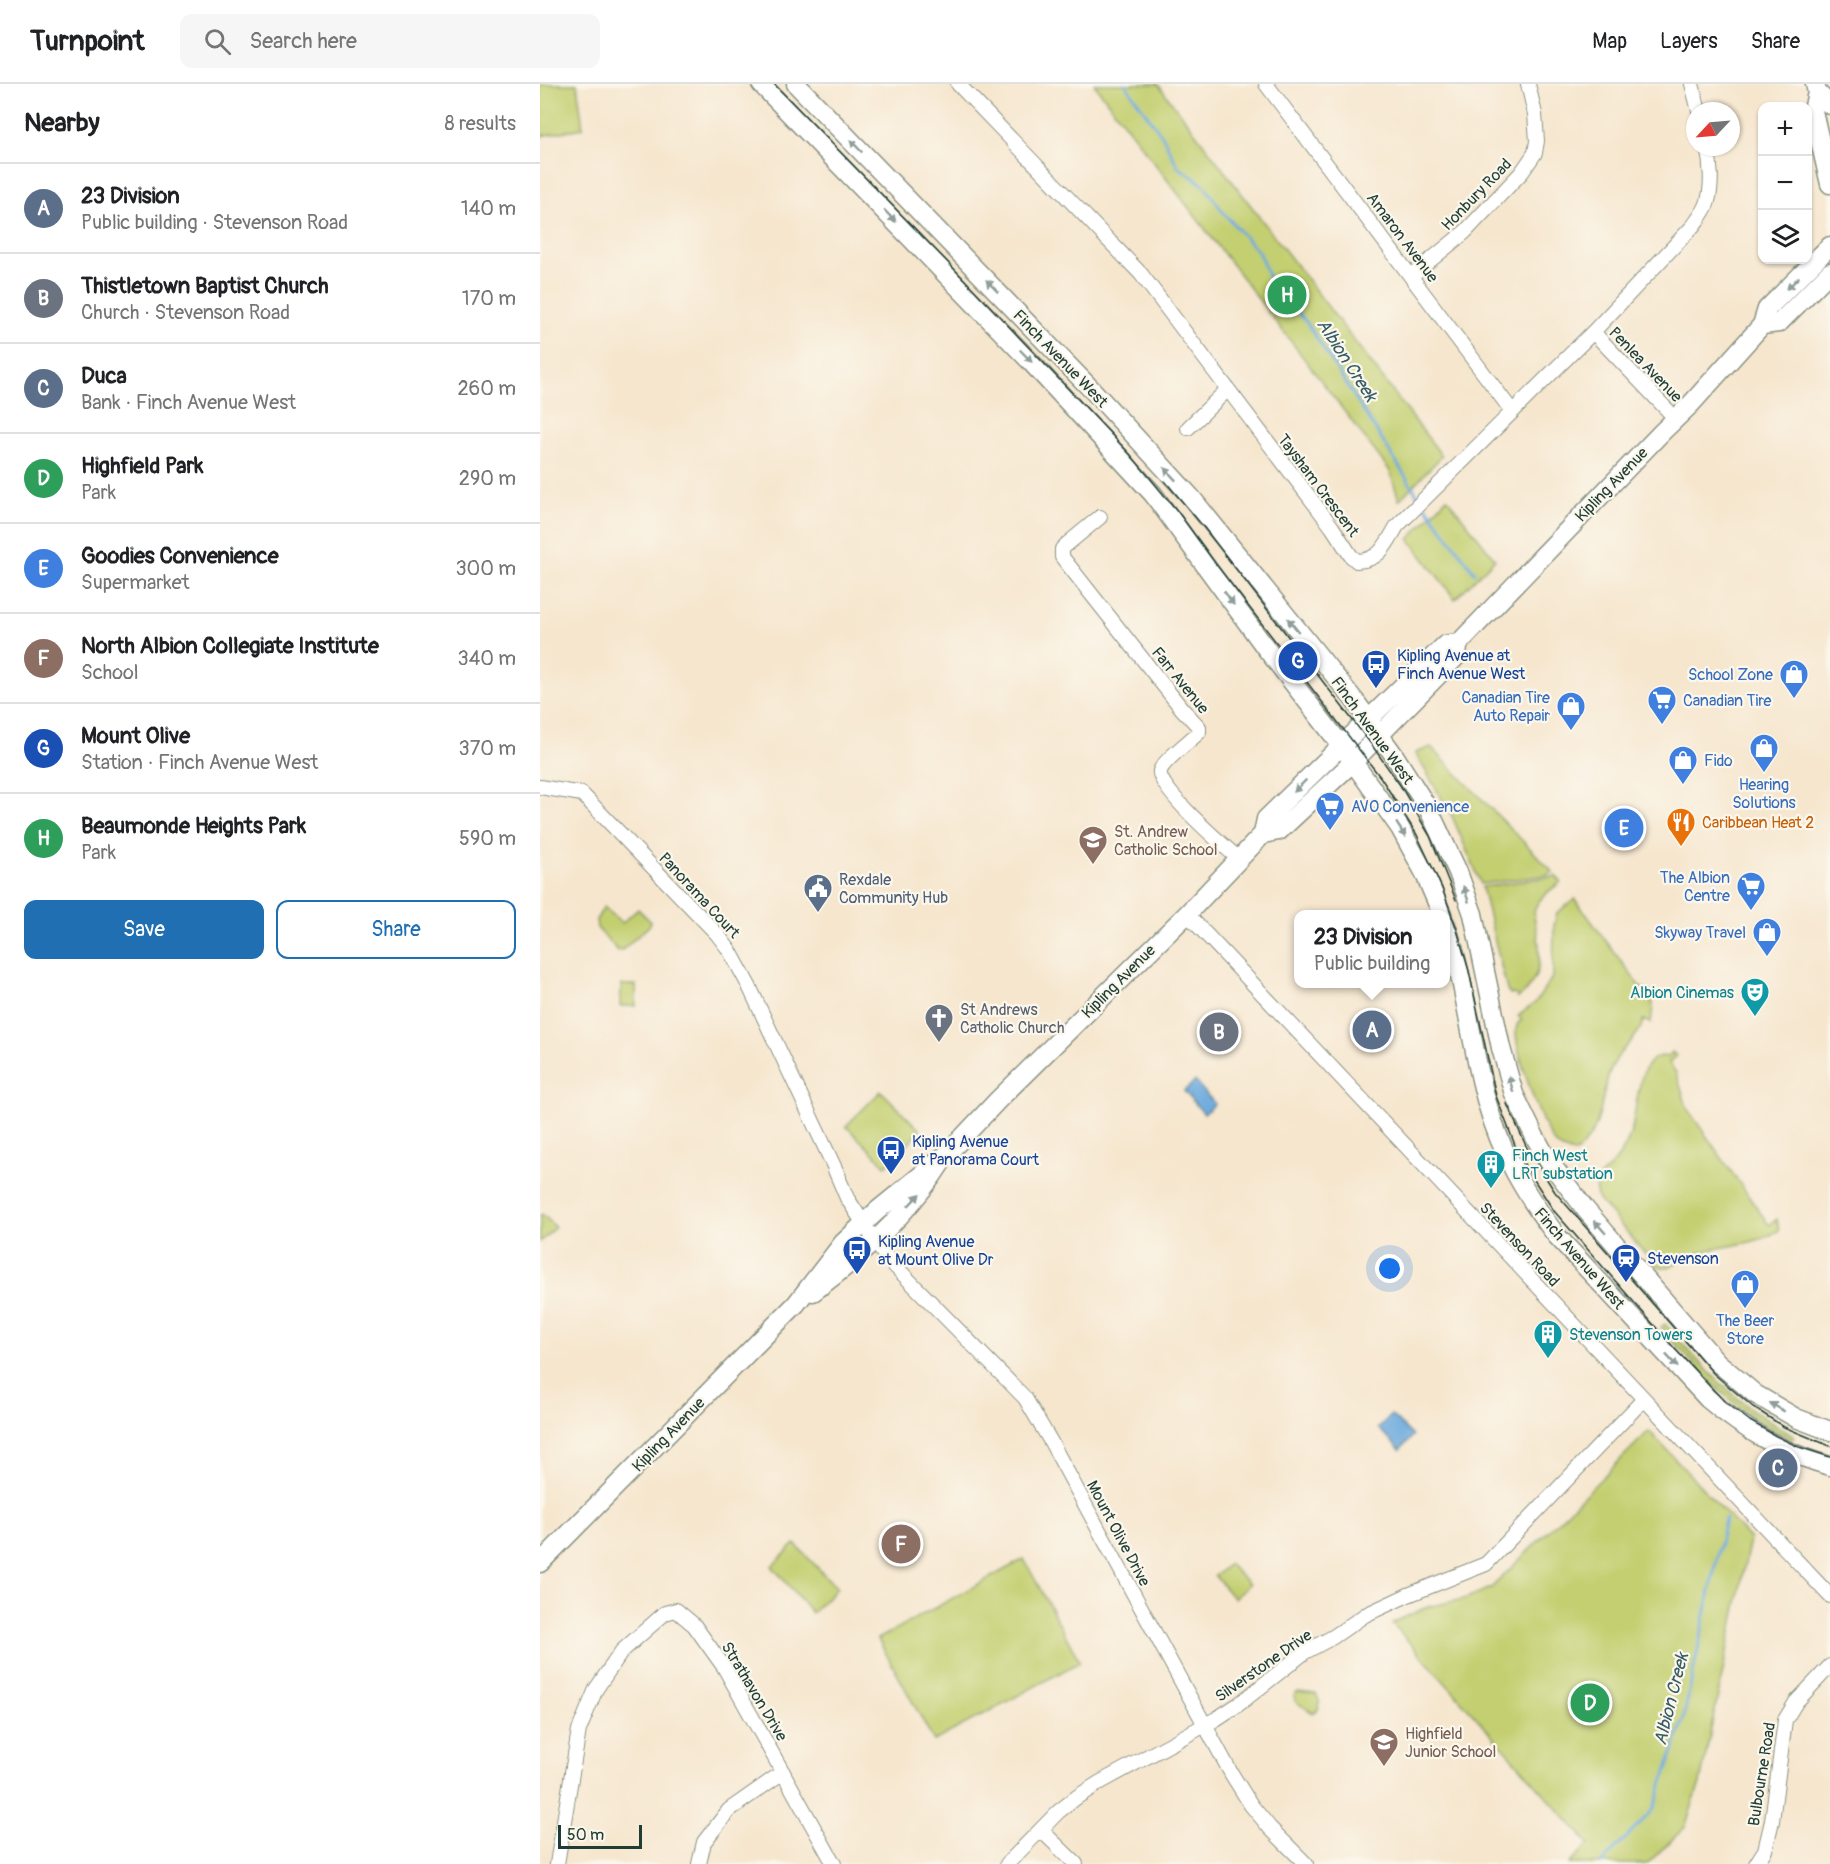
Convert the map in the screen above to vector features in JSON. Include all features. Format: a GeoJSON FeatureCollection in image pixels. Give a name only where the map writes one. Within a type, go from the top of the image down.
{"type":"FeatureCollection","features":[{"type":"Feature","properties":{"kind":"main road","name":"Finch Avenue West"},"geometry":{"type":"LineString","coordinates":[[761,84],[1030,361],[1153,494],[1353,762],[1413,850],[1440,910]]}},
{"type":"Feature","properties":{"kind":"main road","name":"Finch Avenue West"},"geometry":{"type":"LineString","coordinates":[[796,84],[1095,393],[1190,496],[1368,720],[1429,810],[1458,872],[1473,914],[1514,1094],[1548,1160],[1586,1210],[1717,1362],[1755,1394],[1796,1418],[1830,1431]]}},
{"type":"Feature","properties":{"kind":"main road"},"geometry":{"type":"LineString","coordinates":[[1816,88],[1830,105]]}},
{"type":"Feature","properties":{"kind":"main road"},"geometry":{"type":"LineString","coordinates":[[1816,88],[1813,111],[1830,184]]}},
{"type":"Feature","properties":{"kind":"main road","name":"Kipling Avenue"},"geometry":{"type":"LineString","coordinates":[[1263,834],[1278,831],[1353,762],[1456,657],[1459,643],[1676,418],[1762,325],[1767,309],[1830,246]]}},
{"type":"Feature","properties":{"kind":"main road","name":"Kipling Avenue"},"geometry":{"type":"LineString","coordinates":[[1762,325],[1779,323],[1830,272]]}},
{"type":"Feature","properties":{"kind":"main road"},"geometry":{"type":"LineString","coordinates":[[1801,301],[1830,291]]}},
{"type":"Feature","properties":{"kind":"main road","name":"Kipling Avenue"},"geometry":{"type":"LineString","coordinates":[[540,1563],[796,1304],[843,1243],[858,1216],[947,1154],[998,1100],[1187,914],[1263,834],[1266,819],[1445,645],[1459,643]]}},
{"type":"Feature","properties":{"kind":"main road","name":"Finch Avenue West"},"geometry":{"type":"LineString","coordinates":[[1450,940],[1487,1104],[1517,1179],[1535,1208],[1556,1235],[1708,1399],[1758,1437],[1794,1454],[1830,1466]]}},
{"type":"Feature","properties":{"kind":"main road","name":"Kipling Avenue"},"geometry":{"type":"LineString","coordinates":[[796,1304],[857,1257],[927,1186],[947,1154]]}},
{"type":"Feature","properties":{"kind":"street","name":"Amaron Avenue"},"geometry":{"type":"LineString","coordinates":[[1266,84],[1512,411]]}},
{"type":"Feature","properties":{"kind":"street","name":"Honbury Road"},"geometry":{"type":"LineString","coordinates":[[1411,276],[1465,232],[1522,172],[1535,153],[1537,141],[1535,114],[1528,84]]}},
{"type":"Feature","properties":{"kind":"street"},"geometry":{"type":"LineString","coordinates":[[1692,84],[1697,102]]}},
{"type":"Feature","properties":{"kind":"street","name":"Taysham Crescent"},"geometry":{"type":"LineString","coordinates":[[962,85],[1141,274],[1357,561],[1367,561],[1379,555],[1397,526],[1593,332],[1694,225],[1707,205],[1711,184],[1709,156]]}},
{"type":"Feature","properties":{"kind":"street","name":"Penlea Avenue"},"geometry":{"type":"LineString","coordinates":[[1593,332],[1676,418]]}},
{"type":"Feature","properties":{"kind":"street"},"geometry":{"type":"LineString","coordinates":[[1188,428],[1227,390]]}},
{"type":"Feature","properties":{"kind":"street","name":"Farr Avenue"},"geometry":{"type":"LineString","coordinates":[[1100,517],[1062,549],[1062,557],[1182,709],[1199,727],[1199,732],[1160,770],[1161,781],[1173,796],[1239,859]]}},
{"type":"Feature","properties":{"kind":"street","name":"Panorama Court"},"geometry":{"type":"LineString","coordinates":[[540,787],[582,794],[717,934],[739,967],[858,1216]]}},
{"type":"Feature","properties":{"kind":"street","name":"Stevenson Road"},"geometry":{"type":"LineString","coordinates":[[1187,914],[1830,1596]]}},
{"type":"Feature","properties":{"kind":"street"},"geometry":{"type":"LineString","coordinates":[[858,1216],[874,1240]]}},
{"type":"Feature","properties":{"kind":"street","name":"Mount Olive Drive"},"geometry":{"type":"LineString","coordinates":[[874,1240],[891,1263],[1025,1398],[1251,1805],[1306,1864]]}},
{"type":"Feature","properties":{"kind":"street","name":"Silverstone Drive"},"geometry":{"type":"LineString","coordinates":[[1007,1864],[1058,1812],[1099,1783],[1239,1704],[1305,1652],[1333,1637],[1365,1615],[1486,1564],[1643,1400]]}},
{"type":"Feature","properties":{"kind":"street","name":"Strathavon Drive"},"geometry":{"type":"LineString","coordinates":[[557,1864],[579,1730],[596,1689],[622,1651],[665,1613],[676,1610],[694,1625],[724,1666],[834,1864]]}},
{"type":"Feature","properties":{"kind":"street","name":"Bulbourne Road"},"geometry":{"type":"LineString","coordinates":[[1756,1864],[1765,1850],[1772,1821],[1785,1720],[1796,1702],[1830,1666]]}},
{"type":"Feature","properties":{"kind":"street"},"geometry":{"type":"LineString","coordinates":[[699,1864],[704,1842],[729,1810],[783,1772]]}},
{"type":"Feature","properties":{"kind":"street"},"geometry":{"type":"LineString","coordinates":[[1041,1830],[1076,1864]]}},
{"type":"Feature","properties":{"kind":"green space"},"geometry":{"type":"Polygon","coordinates":[[[540,84],[577,84],[583,128],[540,136],[540,84]]]}},
{"type":"Feature","properties":{"kind":"green space"},"geometry":{"type":"Polygon","coordinates":[[[1094,84],[1158,84],[1442,456],[1399,500],[1390,471],[1094,84]]]}},
{"type":"Feature","properties":{"kind":"green space"},"geometry":{"type":"Polygon","coordinates":[[[1447,498],[1495,559],[1455,599],[1409,539],[1447,498]]]}},
{"type":"Feature","properties":{"kind":"green space"},"geometry":{"type":"Polygon","coordinates":[[[1431,747],[1553,872],[1547,875],[1481,884],[1452,816],[1415,753],[1431,747]]]}},
{"type":"Feature","properties":{"kind":"green space"},"geometry":{"type":"Polygon","coordinates":[[[1556,876],[1561,882],[1543,897],[1534,912],[1539,951],[1538,968],[1531,984],[1518,998],[1507,990],[1482,887],[1556,876]]]}},
{"type":"Feature","properties":{"kind":"green space"},"geometry":{"type":"Polygon","coordinates":[[[1575,899],[1640,987],[1651,992],[1653,1006],[1651,1023],[1643,1020],[1639,1030],[1612,1067],[1594,1130],[1577,1152],[1573,1153],[1556,1145],[1544,1124],[1525,1073],[1516,1032],[1517,1025],[1522,1020],[1518,1016],[1536,1002],[1553,976],[1554,925],[1557,913],[1575,899]]]}},
{"type":"Feature","properties":{"kind":"green space"},"geometry":{"type":"Polygon","coordinates":[[[604,907],[622,923],[638,909],[651,922],[622,950],[618,951],[597,928],[596,920],[604,907]]]}},
{"type":"Feature","properties":{"kind":"green space"},"geometry":{"type":"Polygon","coordinates":[[[621,985],[636,985],[636,1006],[620,1006],[621,985]]]}},
{"type":"Feature","properties":{"kind":"green space"},"geometry":{"type":"Polygon","coordinates":[[[1672,1052],[1676,1056],[1669,1062],[1676,1073],[1688,1110],[1769,1225],[1777,1219],[1779,1230],[1757,1240],[1700,1252],[1672,1265],[1660,1267],[1655,1265],[1599,1200],[1596,1183],[1616,1160],[1627,1142],[1640,1084],[1649,1063],[1657,1057],[1668,1057],[1672,1052]]]}},
{"type":"Feature","properties":{"kind":"green space"},"geometry":{"type":"Polygon","coordinates":[[[881,1091],[921,1131],[886,1166],[846,1126],[881,1091]]]}},
{"type":"Feature","properties":{"kind":"green space"},"geometry":{"type":"Polygon","coordinates":[[[542,1214],[555,1227],[540,1242],[540,1216],[542,1214]]]}},
{"type":"Feature","properties":{"kind":"green space"},"geometry":{"type":"Polygon","coordinates":[[[1665,1324],[1723,1386],[1755,1412],[1794,1438],[1791,1439],[1770,1428],[1720,1391],[1661,1327],[1665,1324]]]}},
{"type":"Feature","properties":{"kind":"green space"},"geometry":{"type":"Polygon","coordinates":[[[1649,1431],[1750,1539],[1700,1783],[1685,1827],[1647,1864],[1569,1864],[1589,1844],[1392,1623],[1427,1607],[1464,1599],[1491,1588],[1649,1431]]]}},
{"type":"Feature","properties":{"kind":"green space"},"geometry":{"type":"Polygon","coordinates":[[[795,1544],[837,1588],[812,1613],[772,1566],[795,1544]]]}},
{"type":"Feature","properties":{"kind":"green space"},"geometry":{"type":"Polygon","coordinates":[[[1024,1559],[1080,1662],[934,1741],[878,1639],[1024,1559]]]}},
{"type":"Feature","properties":{"kind":"green space"},"geometry":{"type":"Polygon","coordinates":[[[1229,1564],[1249,1584],[1234,1599],[1215,1576],[1229,1564]]]}},
{"type":"Feature","properties":{"kind":"green space"},"geometry":{"type":"Polygon","coordinates":[[[1298,1692],[1316,1694],[1320,1701],[1318,1710],[1313,1713],[1295,1701],[1294,1695],[1298,1692]]]}},
{"type":"Feature","properties":{"kind":"water"},"geometry":{"type":"Polygon","coordinates":[[[1195,1081],[1215,1104],[1204,1114],[1184,1091],[1195,1081]]]}},
{"type":"Feature","properties":{"kind":"water"},"geometry":{"type":"Polygon","coordinates":[[[1391,1415],[1413,1436],[1400,1450],[1378,1428],[1391,1415]]]}},
{"type":"Feature","properties":{"kind":"waterway","name":"Albion Creek"},"geometry":{"type":"LineString","coordinates":[[1125,84],[1163,137],[1178,167],[1204,185],[1223,212],[1259,253],[1269,278],[1307,323],[1420,499]]}},
{"type":"Feature","properties":{"kind":"waterway","name":"Albion Creek"},"geometry":{"type":"LineString","coordinates":[[1424,504],[1475,573]]}},
{"type":"Feature","properties":{"kind":"waterway","name":"Albion Creek"},"geometry":{"type":"LineString","coordinates":[[1601,1864],[1654,1809],[1683,1721],[1725,1519]]}},
{"type":"Feature","properties":{"kind":"tram line"},"geometry":{"type":"LineString","coordinates":[[774,84],[1130,454],[1178,512],[1381,778],[1417,835],[1450,910]]}},
{"type":"Feature","properties":{"kind":"tram line"},"geometry":{"type":"LineString","coordinates":[[1165,481],[1202,525],[1400,785],[1430,836],[1456,900]]}},
{"type":"Feature","properties":{"kind":"tram line"},"geometry":{"type":"LineString","coordinates":[[1450,910],[1469,971],[1496,1096],[1520,1158],[1554,1211],[1675,1349],[1724,1401],[1750,1421],[1776,1436],[1799,1447],[1830,1457]]}},
{"type":"Feature","properties":{"kind":"tram line"},"geometry":{"type":"LineString","coordinates":[[1507,1104],[1527,1148],[1555,1192],[1714,1374],[1753,1407],[1784,1427],[1830,1446]]}},
{"type":"Feature","properties":{"kind":"place","name":"Beaumonde Heights Park"},"geometry":{"type":"Point","coordinates":[1287,295]}},
{"type":"Feature","properties":{"kind":"place","name":"Mount Olive"},"geometry":{"type":"Point","coordinates":[1298,661]}},
{"type":"Feature","properties":{"kind":"place","name":"Kipling Avenue at Finch Avenue West"},"geometry":{"type":"Point","coordinates":[1376,690]}},
{"type":"Feature","properties":{"kind":"place","name":"School Zone"},"geometry":{"type":"Point","coordinates":[1794,700]}},
{"type":"Feature","properties":{"kind":"place","name":"Canadian Tire"},"geometry":{"type":"Point","coordinates":[1662,726]}},
{"type":"Feature","properties":{"kind":"place","name":"Canadian Tire Auto Repair"},"geometry":{"type":"Point","coordinates":[1571,732]}},
{"type":"Feature","properties":{"kind":"place","name":"Hearing Solutions"},"geometry":{"type":"Point","coordinates":[1764,774]}},
{"type":"Feature","properties":{"kind":"place","name":"Fido"},"geometry":{"type":"Point","coordinates":[1683,786]}},
{"type":"Feature","properties":{"kind":"place","name":"Goodies Convenience"},"geometry":{"type":"Point","coordinates":[1624,828]}},
{"type":"Feature","properties":{"kind":"place","name":"AVO Convenience"},"geometry":{"type":"Point","coordinates":[1330,832]}},
{"type":"Feature","properties":{"kind":"place","name":"Caribbean Heat 2"},"geometry":{"type":"Point","coordinates":[1681,848]}},
{"type":"Feature","properties":{"kind":"place","name":"St. Andrew Catholic School"},"geometry":{"type":"Point","coordinates":[1093,866]}},
{"type":"Feature","properties":{"kind":"place","name":"The Albion Centre"},"geometry":{"type":"Point","coordinates":[1751,912]}},
{"type":"Feature","properties":{"kind":"place","name":"Rexdale Community Hub"},"geometry":{"type":"Point","coordinates":[818,914]}},
{"type":"Feature","properties":{"kind":"place","name":"Skyway Travel"},"geometry":{"type":"Point","coordinates":[1767,958]}},
{"type":"Feature","properties":{"kind":"place","name":"Albion Cinemas"},"geometry":{"type":"Point","coordinates":[1755,1018]}},
{"type":"Feature","properties":{"kind":"place","name":"23 Division"},"geometry":{"type":"Point","coordinates":[1372,1030]}},
{"type":"Feature","properties":{"kind":"place","name":"Thistletown Baptist Church"},"geometry":{"type":"Point","coordinates":[1219,1032]}},
{"type":"Feature","properties":{"kind":"place","name":"St Andrews Catholic Church"},"geometry":{"type":"Point","coordinates":[939,1044]}},
{"type":"Feature","properties":{"kind":"place","name":"Kipling Avenue at Panorama Court"},"geometry":{"type":"Point","coordinates":[891,1176]}},
{"type":"Feature","properties":{"kind":"place","name":"Finch West LRT substation"},"geometry":{"type":"Point","coordinates":[1491,1190]}},
{"type":"Feature","properties":{"kind":"place","name":"Kipling Avenue at Mount Olive Dr"},"geometry":{"type":"Point","coordinates":[857,1276]}},
{"type":"Feature","properties":{"kind":"place","name":"Stevenson"},"geometry":{"type":"Point","coordinates":[1626,1284]}},
{"type":"Feature","properties":{"kind":"place","name":"The Beer Store"},"geometry":{"type":"Point","coordinates":[1745,1310]}},
{"type":"Feature","properties":{"kind":"place","name":"Stevenson Towers"},"geometry":{"type":"Point","coordinates":[1548,1360]}},
{"type":"Feature","properties":{"kind":"place","name":"Duca"},"geometry":{"type":"Point","coordinates":[1778,1468]}},
{"type":"Feature","properties":{"kind":"place","name":"North Albion Collegiate Institute"},"geometry":{"type":"Point","coordinates":[901,1544]}},
{"type":"Feature","properties":{"kind":"place","name":"Highfield Park"},"geometry":{"type":"Point","coordinates":[1590,1703]}},
{"type":"Feature","properties":{"kind":"place","name":"Highfield Junior School"},"geometry":{"type":"Point","coordinates":[1384,1768]}}]}
